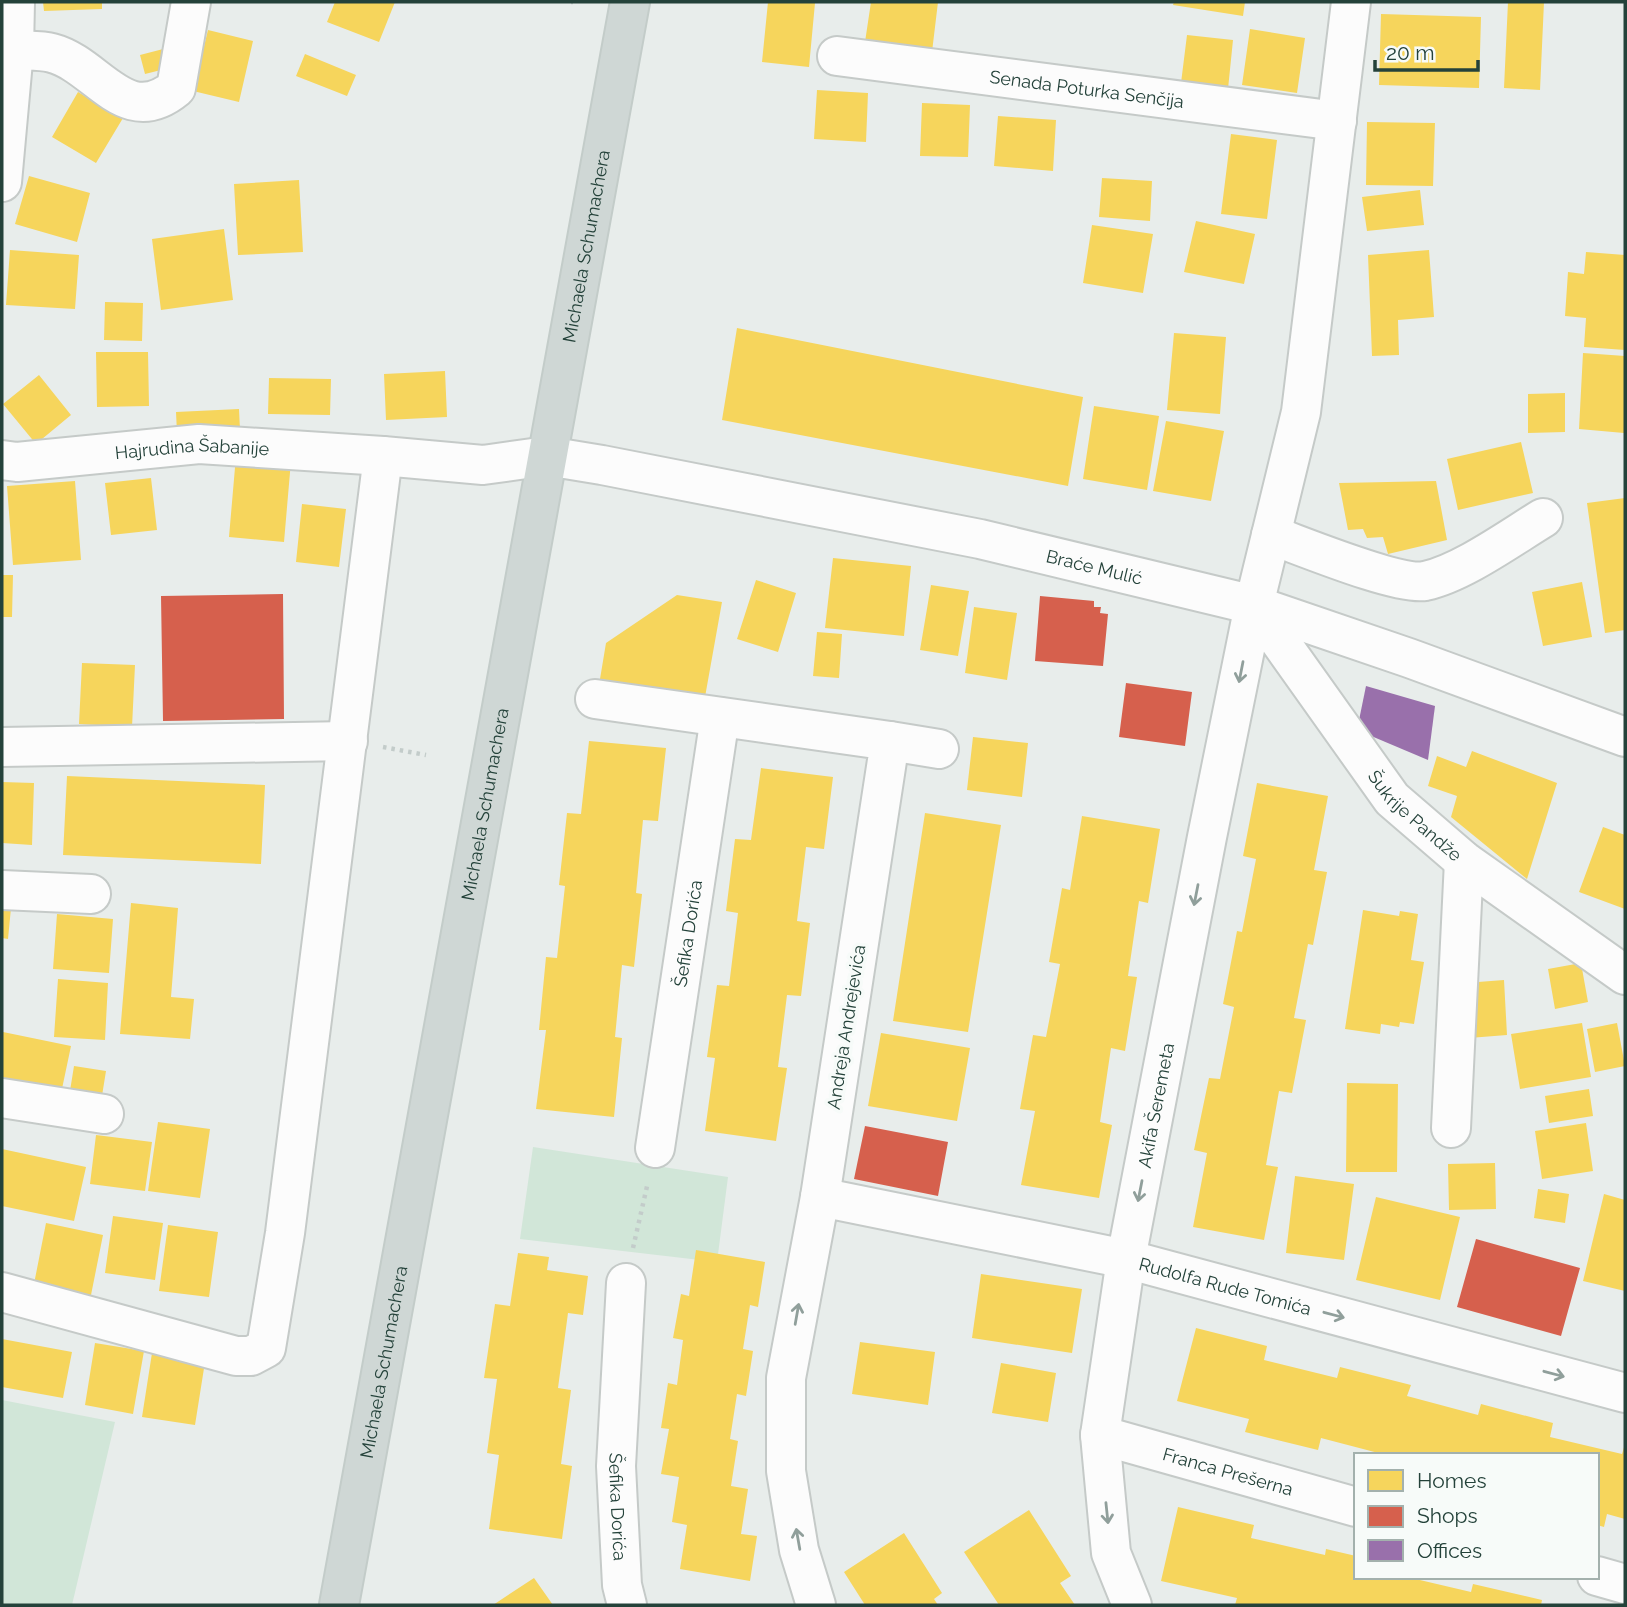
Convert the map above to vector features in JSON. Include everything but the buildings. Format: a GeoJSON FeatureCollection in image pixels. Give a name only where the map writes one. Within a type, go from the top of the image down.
{"type":"FeatureCollection","features":[{"type":"Feature","properties":{"kind":"main road","name":"Michaela Schumachera"},"geometry":{"type":"LineString","coordinates":[[339,1605],[630,2]]}},
{"type":"Feature","properties":{"kind":"street"},"geometry":{"type":"LineString","coordinates":[[2,183],[14,50],[15,2]]}},
{"type":"Feature","properties":{"kind":"street"},"geometry":{"type":"LineString","coordinates":[[14,50],[52,52],[72,62],[127,100],[145,103],[162,100],[176,88],[191,2]]}},
{"type":"Feature","properties":{"kind":"street"},"geometry":{"type":"LineString","coordinates":[[1254,605],[1301,412],[1351,2]]}},
{"type":"Feature","properties":{"kind":"street","name":"Senada Poturka Senčija"},"geometry":{"type":"LineString","coordinates":[[837,56],[1337,121]]}},
{"type":"Feature","properties":{"kind":"street","name":"Hajrudina Šabanije"},"geometry":{"type":"LineString","coordinates":[[2,460],[17,462],[200,444],[483,465],[547,456]]}},
{"type":"Feature","properties":{"kind":"street"},"geometry":{"type":"LineString","coordinates":[[2,1292],[236,1356],[251,1356],[266,1348],[285,1233],[383,456]]}},
{"type":"Feature","properties":{"kind":"street","name":"Braće Mulić"},"geometry":{"type":"LineString","coordinates":[[547,456],[980,539],[1254,605],[1625,737]]}},
{"type":"Feature","properties":{"kind":"street"},"geometry":{"type":"LineString","coordinates":[[1271,535],[1399,580],[1424,581],[1463,566],[1543,518]]}},
{"type":"Feature","properties":{"kind":"street","name":"Šukrije Pandže"},"geometry":{"type":"LineString","coordinates":[[1254,605],[1392,799],[1464,861],[1625,975]]}},
{"type":"Feature","properties":{"kind":"street","name":"Akifa Šeremeta"},"geometry":{"type":"LineString","coordinates":[[1132,1605],[1111,1553],[1099,1440],[1126,1259],[1254,605]]}},
{"type":"Feature","properties":{"kind":"street"},"geometry":{"type":"LineString","coordinates":[[595,699],[939,749]]}},
{"type":"Feature","properties":{"kind":"street","name":"Šefika Dorića"},"geometry":{"type":"LineString","coordinates":[[655,1148],[720,717]]}},
{"type":"Feature","properties":{"kind":"street"},"geometry":{"type":"LineString","coordinates":[[2,747],[348,741]]}},
{"type":"Feature","properties":{"kind":"street","name":"Andreja Andrejevića"},"geometry":{"type":"LineString","coordinates":[[816,1605],[799,1550],[786,1471],[786,1378],[820,1197],[890,741]]}},
{"type":"Feature","properties":{"kind":"street"},"geometry":{"type":"LineString","coordinates":[[1451,1128],[1464,861]]}},
{"type":"Feature","properties":{"kind":"street"},"geometry":{"type":"LineString","coordinates":[[2,890],[91,894]]}},
{"type":"Feature","properties":{"kind":"street"},"geometry":{"type":"LineString","coordinates":[[2,1098],[104,1114]]}},
{"type":"Feature","properties":{"kind":"street","name":"Rudolfa Rude Tomića"},"geometry":{"type":"LineString","coordinates":[[820,1197],[1126,1259],[1625,1393]]}},
{"type":"Feature","properties":{"kind":"street","name":"Šefika Dorića"},"geometry":{"type":"LineString","coordinates":[[626,1283],[617,1466],[622,1585],[626,1605]]}},
{"type":"Feature","properties":{"kind":"street","name":"Franca Prešerna"},"geometry":{"type":"LineString","coordinates":[[1099,1440],[1354,1506]]}},
{"type":"Feature","properties":{"kind":"street"},"geometry":{"type":"LineString","coordinates":[[1599,1577],[1625,1584]]}},
{"type":"Feature","properties":{"kind":"path"},"geometry":{"type":"LineString","coordinates":[[348,741],[426,755]]}},
{"type":"Feature","properties":{"kind":"path"},"geometry":{"type":"LineString","coordinates":[[626,1283],[655,1148]]}},
{"type":"Feature","properties":{"kind":"green space"},"geometry":{"type":"Polygon","coordinates":[[[533,1147],[728,1177],[717,1262],[520,1239],[533,1147]]]}},
{"type":"Feature","properties":{"kind":"green space"},"geometry":{"type":"Polygon","coordinates":[[[2,1400],[115,1422],[72,1605],[2,1605],[2,1400]]]}}]}
